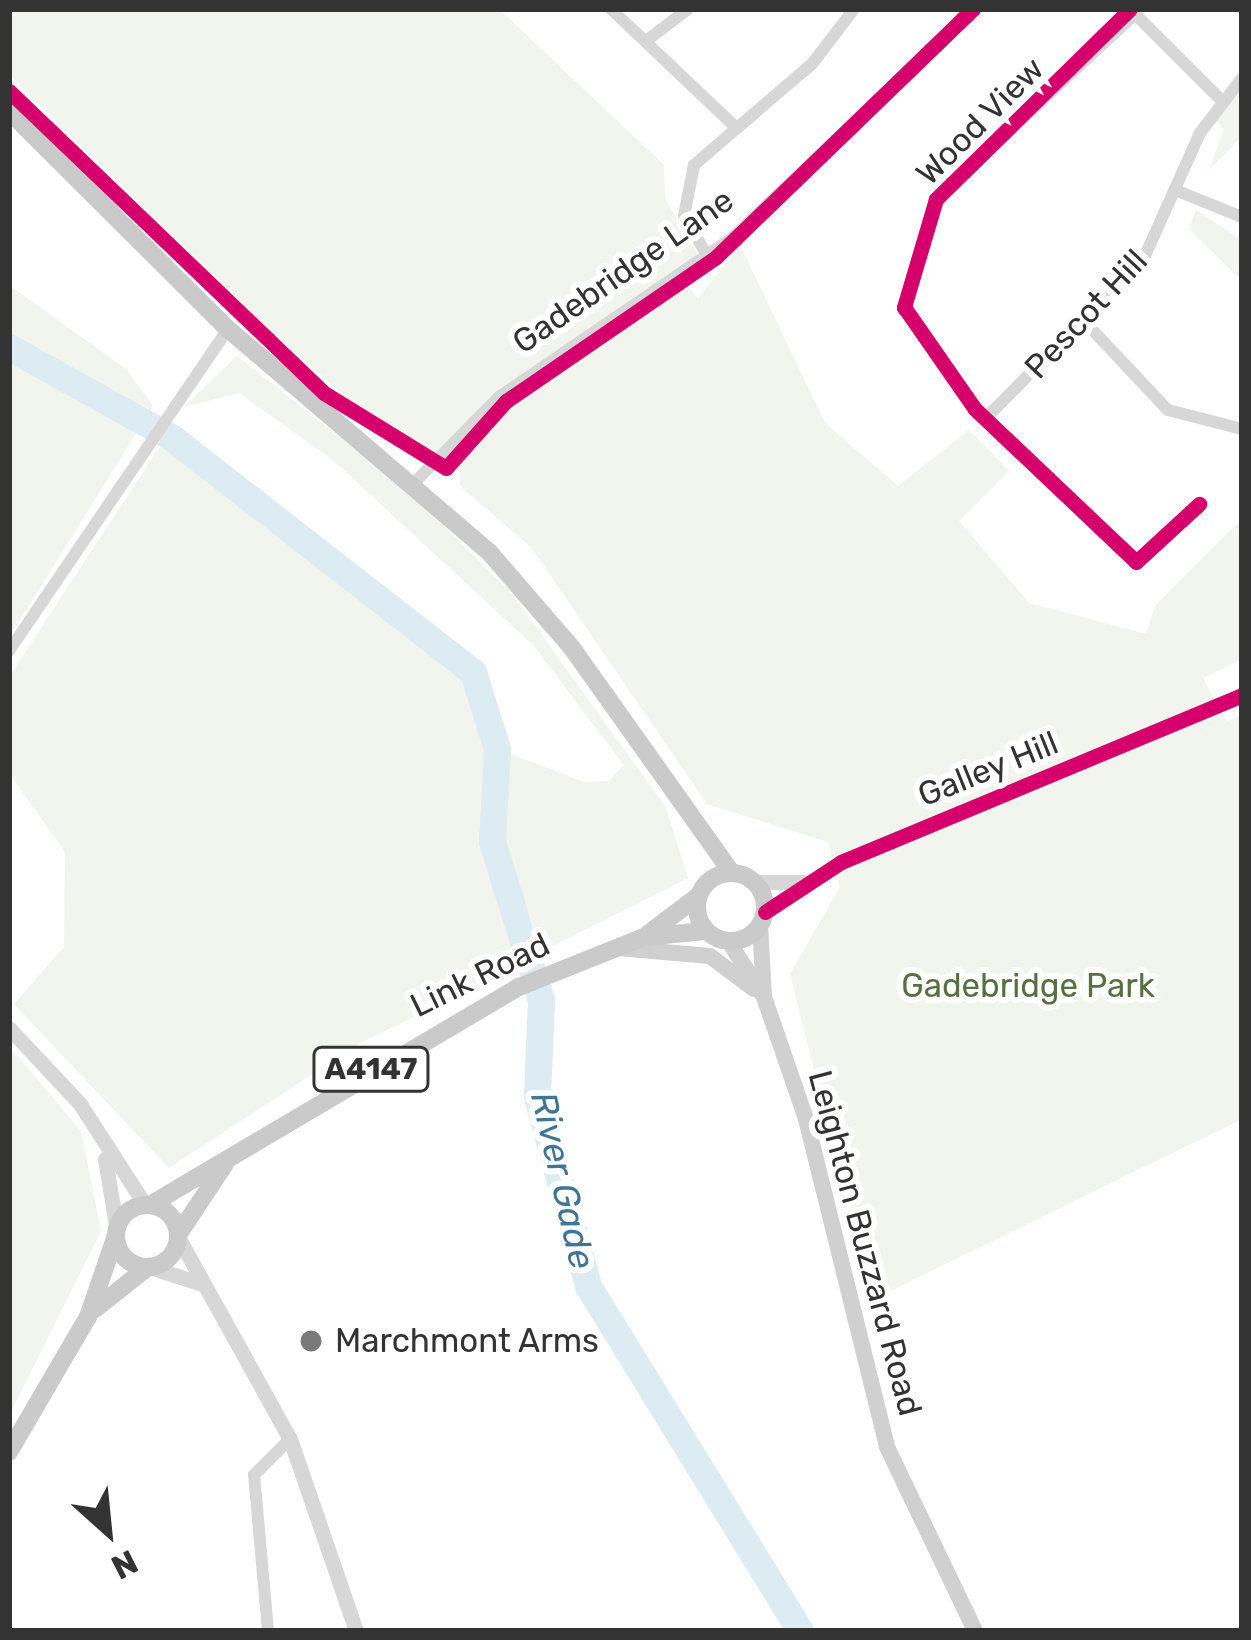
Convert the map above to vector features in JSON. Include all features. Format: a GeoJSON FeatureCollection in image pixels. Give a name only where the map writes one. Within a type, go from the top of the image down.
{"type":"FeatureCollection","features":[{"type":"Feature","properties":{"kind":"main road"},"geometry":{"type":"LineString","coordinates":[[9,111],[228,329],[412,484],[572,648],[696,836],[731,872],[755,882],[762,919],[729,942],[705,931],[696,836]]}},
{"type":"Feature","properties":{"kind":"main road"},"geometry":{"type":"LineString","coordinates":[[700,891],[731,872]]}},
{"type":"Feature","properties":{"kind":"main road","name":"Link Road"},"geometry":{"type":"LineString","coordinates":[[644,937],[700,891]]}},
{"type":"Feature","properties":{"kind":"main road","name":"Leighton Buzzard Road"},"geometry":{"type":"LineString","coordinates":[[762,919],[764,997],[887,1447],[975,1631]]}},
{"type":"Feature","properties":{"kind":"main road","name":"Link Road"},"geometry":{"type":"LineString","coordinates":[[9,1452],[88,1317],[117,1233],[147,1205],[519,987],[644,937],[705,931]]}},
{"type":"Feature","properties":{"kind":"main road","name":"Leighton Buzzard Road"},"geometry":{"type":"LineString","coordinates":[[729,942],[764,997]]}},
{"type":"Feature","properties":{"kind":"main road"},"geometry":{"type":"LineString","coordinates":[[611,948],[710,956],[764,997]]}},
{"type":"Feature","properties":{"kind":"main road","name":"Link Road"},"geometry":{"type":"LineString","coordinates":[[88,1317],[149,1267],[178,1236],[228,1160]]}},
{"type":"Feature","properties":{"kind":"main road"},"geometry":{"type":"LineString","coordinates":[[147,1205],[178,1236]]}},
{"type":"Feature","properties":{"kind":"main road"},"geometry":{"type":"LineString","coordinates":[[117,1233],[125,1257],[149,1267]]}},
{"type":"Feature","properties":{"kind":"street"},"geometry":{"type":"LineString","coordinates":[[611,9],[732,124]]}},
{"type":"Feature","properties":{"kind":"street"},"geometry":{"type":"LineString","coordinates":[[646,41],[688,9]]}},
{"type":"Feature","properties":{"kind":"street"},"geometry":{"type":"LineString","coordinates":[[707,255],[683,202],[694,165],[732,124],[812,64],[854,9]]}},
{"type":"Feature","properties":{"kind":"street","name":"Gadebridge Lane"},"geometry":{"type":"LineString","coordinates":[[412,484],[499,397],[707,255],[973,9]]}},
{"type":"Feature","properties":{"kind":"street"},"geometry":{"type":"LineString","coordinates":[[1133,12],[1220,99]]}},
{"type":"Feature","properties":{"kind":"street","name":"Wood View"},"geometry":{"type":"LineString","coordinates":[[1133,12],[936,199],[905,275],[920,341],[988,417],[1136,562],[1198,504]]}},
{"type":"Feature","properties":{"kind":"street","name":"Pescot Hill"},"geometry":{"type":"LineString","coordinates":[[988,417],[1144,258],[1180,192],[1220,99],[1242,78]]}},
{"type":"Feature","properties":{"kind":"street"},"geometry":{"type":"LineString","coordinates":[[1180,192],[1242,218]]}},
{"type":"Feature","properties":{"kind":"street"},"geometry":{"type":"LineString","coordinates":[[1084,321],[1168,410],[1242,429]]}},
{"type":"Feature","properties":{"kind":"street"},"geometry":{"type":"LineString","coordinates":[[9,651],[228,329]]}},
{"type":"Feature","properties":{"kind":"street","name":"Galley Hill"},"geometry":{"type":"LineString","coordinates":[[762,919],[804,882],[1242,695]]}},
{"type":"Feature","properties":{"kind":"street","name":"Galley Hill"},"geometry":{"type":"LineString","coordinates":[[755,882],[804,882]]}},
{"type":"Feature","properties":{"kind":"street"},"geometry":{"type":"LineString","coordinates":[[9,1028],[80,1104],[105,1156],[147,1205]]}},
{"type":"Feature","properties":{"kind":"street"},"geometry":{"type":"LineString","coordinates":[[105,1156],[117,1233]]}},
{"type":"Feature","properties":{"kind":"street"},"geometry":{"type":"LineString","coordinates":[[178,1236],[290,1438],[356,1631]]}},
{"type":"Feature","properties":{"kind":"street"},"geometry":{"type":"LineString","coordinates":[[149,1267],[205,1286]]}},
{"type":"Feature","properties":{"kind":"street"},"geometry":{"type":"LineString","coordinates":[[268,1631],[254,1474],[290,1438]]}},
{"type":"Feature","properties":{"kind":"green space","name":"Gadebridge Park"},"geometry":{"type":"Polygon","coordinates":[[[9,9],[499,9],[664,165],[665,198],[697,254],[679,275],[698,299],[740,245],[825,423],[898,486],[969,430],[1009,471],[959,521],[1029,603],[1146,634],[1155,606],[1242,519],[1242,659],[1203,678],[1227,722],[1242,715],[1242,1119],[872,1300],[790,974],[840,887],[828,842],[707,804],[531,547],[460,486],[460,467],[399,443],[273,334],[9,75],[9,9]]]}},
{"type":"Feature","properties":{"kind":"green space"},"geometry":{"type":"Polygon","coordinates":[[[1242,84],[1242,136],[1209,170],[1224,130],[1215,120],[1242,84]]]}},
{"type":"Feature","properties":{"kind":"green space"},"geometry":{"type":"Polygon","coordinates":[[[1196,210],[1242,240],[1242,281],[1189,229],[1196,210]]]}},
{"type":"Feature","properties":{"kind":"green space"},"geometry":{"type":"Polygon","coordinates":[[[9,285],[126,369],[153,406],[9,638],[9,285]]]}},
{"type":"Feature","properties":{"kind":"green space"},"geometry":{"type":"Polygon","coordinates":[[[237,356],[412,494],[513,595],[665,806],[688,878],[542,951],[505,844],[508,753],[584,782],[609,781],[624,765],[533,645],[334,461],[239,393],[184,407],[237,356]]]}},
{"type":"Feature","properties":{"kind":"green space"},"geometry":{"type":"Polygon","coordinates":[[[166,437],[463,669],[487,725],[485,852],[527,961],[535,958],[358,1044],[169,1168],[14,1004],[64,947],[65,852],[9,773],[9,677],[166,437]]]}},
{"type":"Feature","properties":{"kind":"green space"},"geometry":{"type":"Polygon","coordinates":[[[9,1046],[81,1131],[101,1231],[9,1416],[9,1046]]]}},
{"type":"Feature","properties":{"kind":"waterway","name":"River Gade"},"geometry":{"type":"LineString","coordinates":[[9,347],[171,437],[473,672],[497,749],[492,841],[541,1000],[537,1097],[588,1286],[800,1631]]}},
{"type":"Feature","properties":{"kind":"cycle path"},"geometry":{"type":"LineString","coordinates":[[9,91],[324,393],[446,468],[506,401],[716,257],[973,9]]}},
{"type":"Feature","properties":{"kind":"cycle path"},"geometry":{"type":"LineString","coordinates":[[1130,9],[936,199],[904,307],[975,409],[1136,562],[1199,504]]}},
{"type":"Feature","properties":{"kind":"cycle path"},"geometry":{"type":"LineString","coordinates":[[765,912],[841,862],[1242,695]]}},
{"type":"Feature","properties":{"kind":"place","name":"Marchmont Arms"},"geometry":{"type":"Point","coordinates":[311,1341]}}]}
